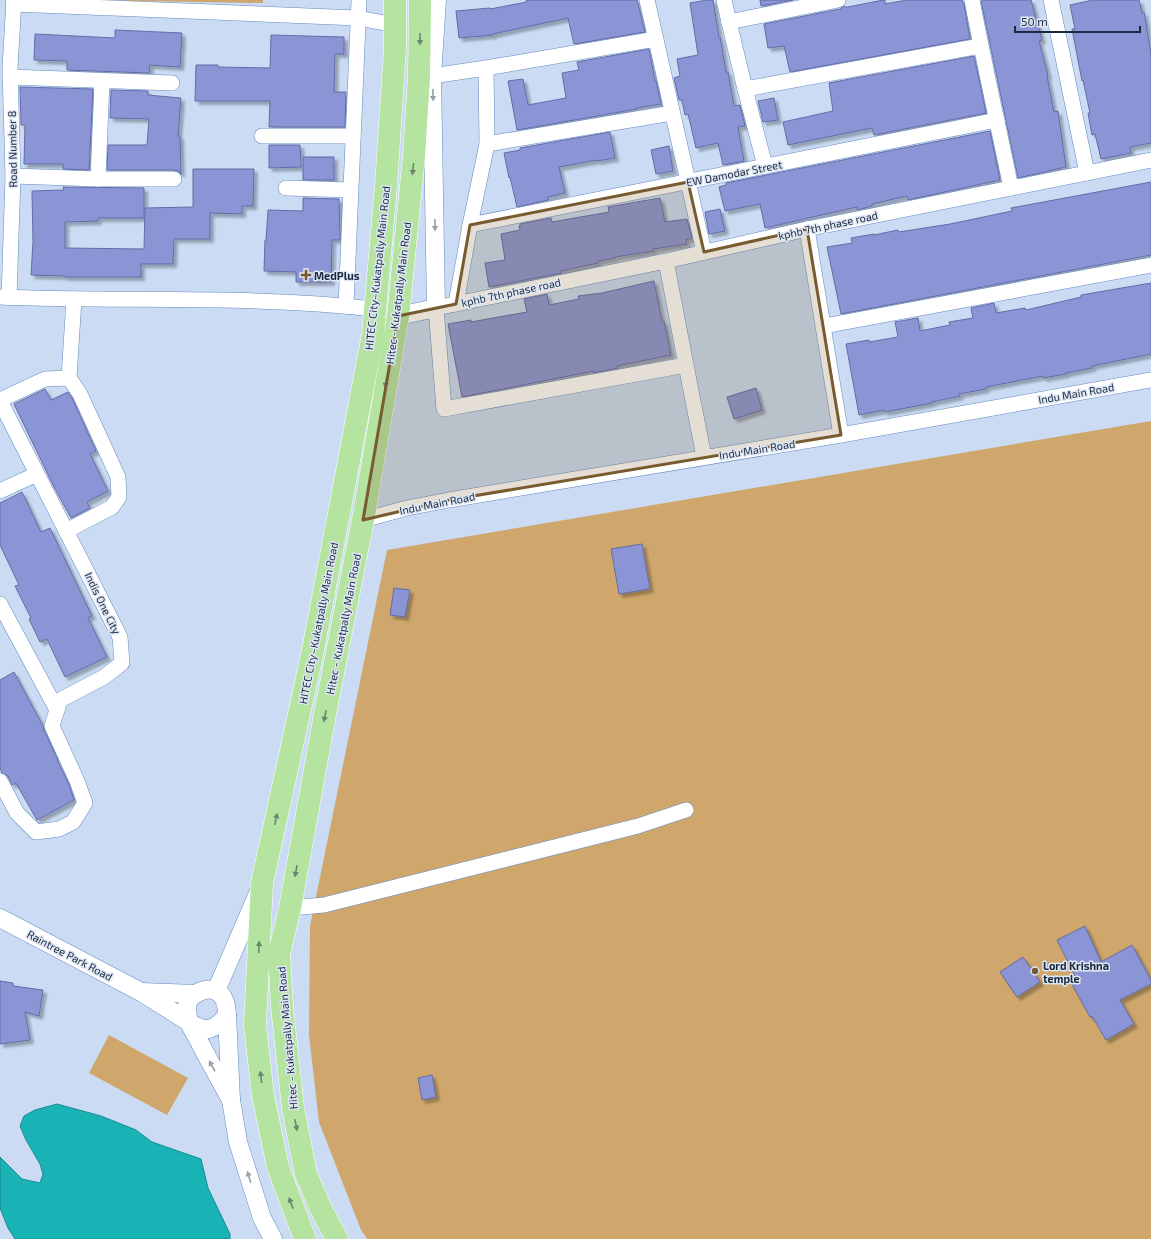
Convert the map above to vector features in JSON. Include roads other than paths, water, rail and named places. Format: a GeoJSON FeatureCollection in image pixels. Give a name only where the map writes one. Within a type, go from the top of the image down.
{"type":"FeatureCollection","features":[{"type":"Feature","properties":{"kind":"main road","name":"HITEC City–Kukatpally Main Road"},"geometry":{"type":"LineString","coordinates":[[305,1239],[278,1166],[263,1096],[255,1025],[262,883],[313,650],[373,334],[386,186],[395,48],[395,0]]}},
{"type":"Feature","properties":{"kind":"main road","name":"Hitec - Kukatpally Main Road"},"geometry":{"type":"LineString","coordinates":[[337,1239],[320,1207],[306,1174],[293,1108],[282,1007],[280,954],[363,520],[398,316],[414,156],[419,76],[420,0]]}},
{"type":"Feature","properties":{"kind":"street"},"geometry":{"type":"LineString","coordinates":[[346,306],[359,0]]}},
{"type":"Feature","properties":{"kind":"street"},"geometry":{"type":"LineString","coordinates":[[437,0],[432,76],[436,308],[444,409],[686,365]]}},
{"type":"Feature","properties":{"kind":"street"},"geometry":{"type":"LineString","coordinates":[[647,0],[704,252]]}},
{"type":"Feature","properties":{"kind":"street"},"geometry":{"type":"LineString","coordinates":[[724,0],[764,166]]}},
{"type":"Feature","properties":{"kind":"street"},"geometry":{"type":"LineString","coordinates":[[729,22],[838,0]]}},
{"type":"Feature","properties":{"kind":"street"},"geometry":{"type":"LineString","coordinates":[[972,0],[980,46],[1011,188]]}},
{"type":"Feature","properties":{"kind":"street"},"geometry":{"type":"LineString","coordinates":[[1051,0],[1087,172]]}},
{"type":"Feature","properties":{"kind":"street"},"geometry":{"type":"LineString","coordinates":[[14,2],[358,18],[395,25]]}},
{"type":"Feature","properties":{"kind":"street","name":"Road Number 8"},"geometry":{"type":"LineString","coordinates":[[5,297],[6,193],[13,176],[6,71],[14,2]]}},
{"type":"Feature","properties":{"kind":"street"},"geometry":{"type":"LineString","coordinates":[[432,76],[656,38]]}},
{"type":"Feature","properties":{"kind":"street"},"geometry":{"type":"LineString","coordinates":[[745,89],[980,46]]}},
{"type":"Feature","properties":{"kind":"street"},"geometry":{"type":"LineString","coordinates":[[456,304],[470,225],[487,144],[486,68]]}},
{"type":"Feature","properties":{"kind":"street"},"geometry":{"type":"LineString","coordinates":[[6,71],[102,81],[172,83]]}},
{"type":"Feature","properties":{"kind":"street"},"geometry":{"type":"LineString","coordinates":[[98,179],[102,81]]}},
{"type":"Feature","properties":{"kind":"street"},"geometry":{"type":"LineString","coordinates":[[487,144],[672,113]]}},
{"type":"Feature","properties":{"kind":"street","name":"EW Damodar Street"},"geometry":{"type":"LineString","coordinates":[[470,225],[997,120]]}},
{"type":"Feature","properties":{"kind":"street"},"geometry":{"type":"LineString","coordinates":[[262,136],[353,136]]}},
{"type":"Feature","properties":{"kind":"street","name":"kphb 7th phase road"},"geometry":{"type":"LineString","coordinates":[[398,316],[666,261],[807,229],[1151,160]]}},
{"type":"Feature","properties":{"kind":"street"},"geometry":{"type":"LineString","coordinates":[[13,176],[98,179],[174,179]]}},
{"type":"Feature","properties":{"kind":"street"},"geometry":{"type":"LineString","coordinates":[[286,188],[350,190]]}},
{"type":"Feature","properties":{"kind":"street"},"geometry":{"type":"LineString","coordinates":[[807,229],[841,435]]}},
{"type":"Feature","properties":{"kind":"street"},"geometry":{"type":"LineString","coordinates":[[666,261],[704,458]]}},
{"type":"Feature","properties":{"kind":"street"},"geometry":{"type":"LineString","coordinates":[[824,326],[1151,265]]}},
{"type":"Feature","properties":{"kind":"street"},"geometry":{"type":"LineString","coordinates":[[5,297],[258,301],[374,309]]}},
{"type":"Feature","properties":{"kind":"street"},"geometry":{"type":"LineString","coordinates":[[66,531],[112,507],[119,497],[118,477],[80,394],[69,378],[74,299]]}},
{"type":"Feature","properties":{"kind":"street"},"geometry":{"type":"LineString","coordinates":[[0,400],[45,379],[69,378]]}},
{"type":"Feature","properties":{"kind":"street","name":"Indu Main Road"},"geometry":{"type":"LineString","coordinates":[[363,520],[407,508],[449,500],[841,435],[1151,380]]}},
{"type":"Feature","properties":{"kind":"street","name":"Indis One City"},"geometry":{"type":"LineString","coordinates":[[0,400],[120,637],[122,663],[104,677],[60,700],[52,726],[77,781],[84,803],[73,822],[59,829],[36,832],[18,813],[0,781]]}},
{"type":"Feature","properties":{"kind":"street"},"geometry":{"type":"LineString","coordinates":[[0,491],[37,474]]}},
{"type":"Feature","properties":{"kind":"street"},"geometry":{"type":"LineString","coordinates":[[2,612],[57,710]]}},
{"type":"Feature","properties":{"kind":"street"},"geometry":{"type":"LineString","coordinates":[[290,908],[324,905],[638,826],[686,810]]}},
{"type":"Feature","properties":{"kind":"street"},"geometry":{"type":"LineString","coordinates":[[216,991],[262,883]]}},
{"type":"Feature","properties":{"kind":"street","name":"Raintree Park Road"},"geometry":{"type":"LineString","coordinates":[[0,918],[141,992],[189,1022]]}},
{"type":"Feature","properties":{"kind":"street"},"geometry":{"type":"LineString","coordinates":[[231,1100],[189,1022],[187,1006],[196,994],[209,990],[216,991],[225,1002],[227,1015],[231,1100],[238,1142],[262,1218],[273,1239]]}},
{"type":"Feature","properties":{"kind":"street","name":"Raintree Park Road"},"geometry":{"type":"LineString","coordinates":[[141,992],[196,994]]}},
{"type":"Feature","properties":{"kind":"street"},"geometry":{"type":"LineString","coordinates":[[189,1022],[199,1028],[210,1029],[219,1025],[227,1015]]}},
{"type":"Feature","properties":{"kind":"place","name":"MedPlus"},"geometry":{"type":"Point","coordinates":[306,275]}},
{"type":"Feature","properties":{"kind":"place","name":"Lord Krishna temple"},"geometry":{"type":"Point","coordinates":[1035,971]}}]}
